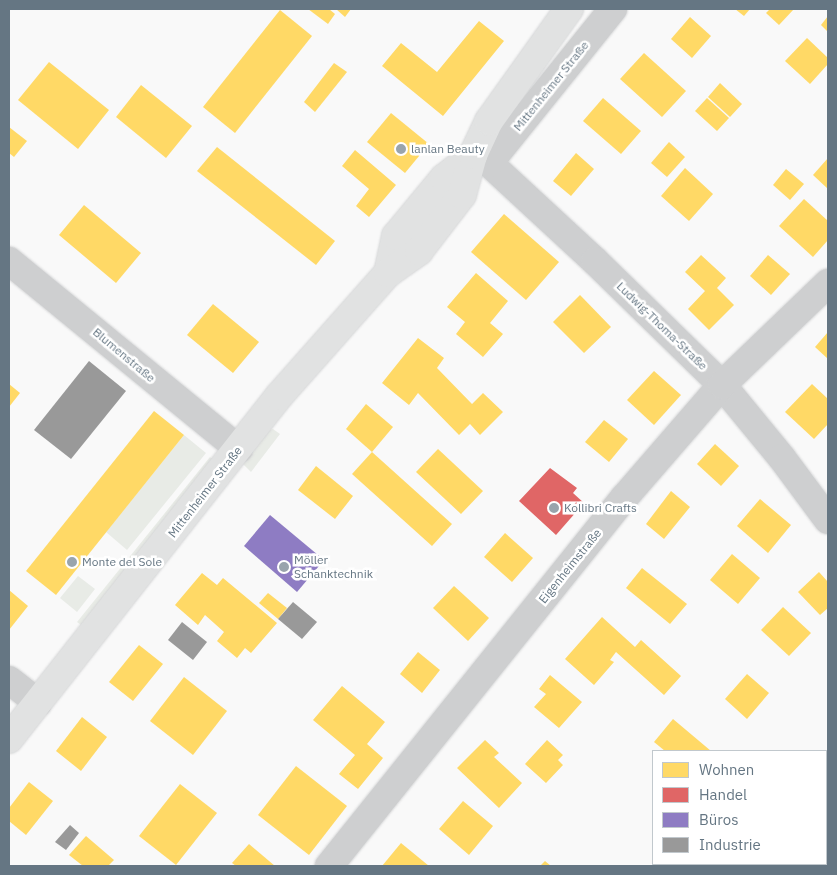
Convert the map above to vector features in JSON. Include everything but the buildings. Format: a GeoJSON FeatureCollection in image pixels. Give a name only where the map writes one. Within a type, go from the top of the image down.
{"type":"FeatureCollection","features":[{"type":"Feature","properties":{"kind":"main road","name":"Mittenheimer Straße"},"geometry":{"type":"LineString","coordinates":[[9,739],[279,396],[388,273],[396,236],[444,178],[481,159],[489,122],[569,9]]}},
{"type":"Feature","properties":{"kind":"street","name":"Mittenheimer Straße"},"geometry":{"type":"LineString","coordinates":[[481,159],[613,9]]}},
{"type":"Feature","properties":{"kind":"street","name":"Ludwig-Thoma-Straße"},"geometry":{"type":"LineString","coordinates":[[481,159],[595,261],[722,385],[782,458],[828,520]]}},
{"type":"Feature","properties":{"kind":"street","name":"Blumenstraße"},"geometry":{"type":"LineString","coordinates":[[9,261],[239,449]]}},
{"type":"Feature","properties":{"kind":"street","name":"Eigenheimstraße"},"geometry":{"type":"LineString","coordinates":[[329,866],[624,498],[722,385],[828,282]]}},
{"type":"Feature","properties":{"kind":"street"},"geometry":{"type":"LineString","coordinates":[[9,680],[38,703]]}},
{"type":"Feature","properties":{"kind":"shaded area"},"geometry":{"type":"Polygon","coordinates":[[[273,429],[280,434],[251,472],[242,463],[265,431],[273,429]]]}},
{"type":"Feature","properties":{"kind":"shaded area"},"geometry":{"type":"Polygon","coordinates":[[[184,435],[206,453],[127,550],[106,532],[184,435]]]}},
{"type":"Feature","properties":{"kind":"shaded area"},"geometry":{"type":"Polygon","coordinates":[[[210,457],[214,460],[81,625],[77,622],[210,457]]]}},
{"type":"Feature","properties":{"kind":"shaded area"},"geometry":{"type":"Polygon","coordinates":[[[78,576],[95,589],[77,612],[60,598],[78,576]]]}},
{"type":"Feature","properties":{"kind":"place","name":"lanlan Beauty"},"geometry":{"type":"Point","coordinates":[401,149]}},
{"type":"Feature","properties":{"kind":"place","name":"Kollibri Crafts"},"geometry":{"type":"Point","coordinates":[554,508]}},
{"type":"Feature","properties":{"kind":"place","name":"Monte del Sole"},"geometry":{"type":"Point","coordinates":[72,562]}},
{"type":"Feature","properties":{"kind":"place","name":"Möller Schanktechnik"},"geometry":{"type":"Point","coordinates":[284,567]}}]}
